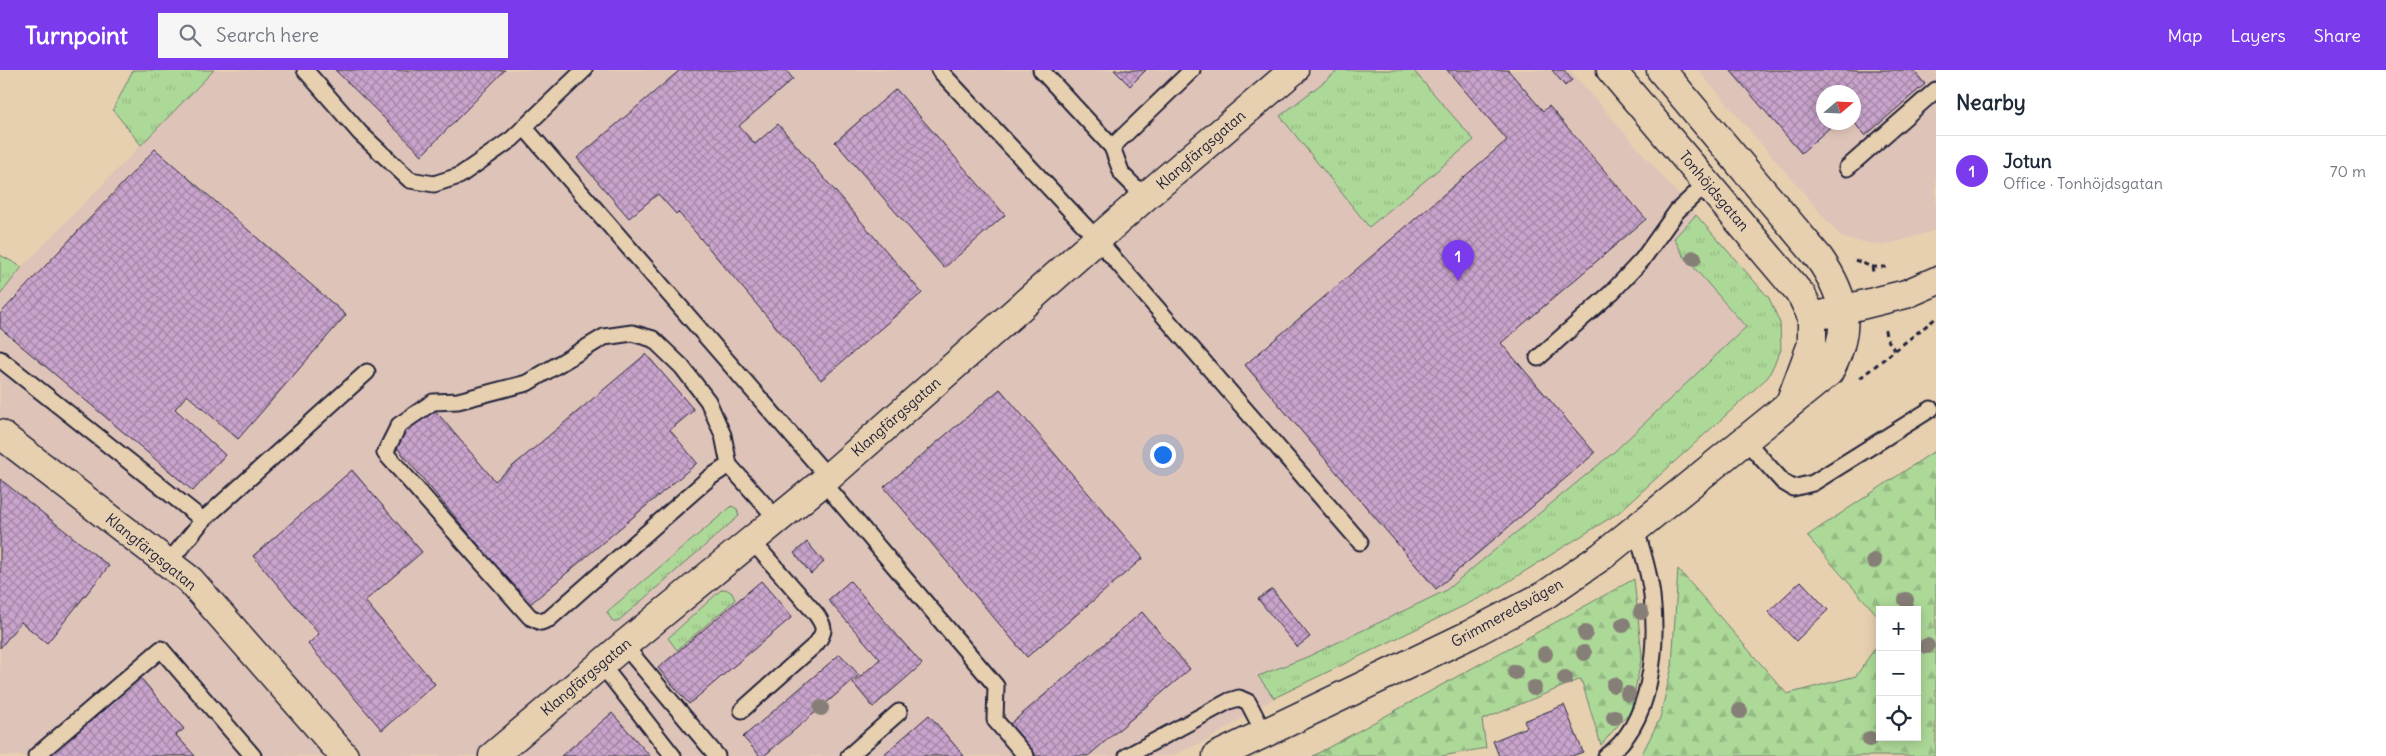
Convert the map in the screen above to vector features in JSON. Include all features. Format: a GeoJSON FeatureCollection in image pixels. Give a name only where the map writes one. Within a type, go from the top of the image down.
{"type":"FeatureCollection","features":[{"type":"Feature","properties":{"kind":"street","name":"Klangfärgsgatan"},"geometry":{"type":"LineString","coordinates":[[493,756],[601,664],[825,480],[1145,197],[1294,70]]}},
{"type":"Feature","properties":{"kind":"street","name":"Tonhöjdsgatan"},"geometry":{"type":"LineString","coordinates":[[1611,70],[1708,182],[1802,296],[1812,317]]}},
{"type":"Feature","properties":{"kind":"street"},"geometry":{"type":"LineString","coordinates":[[1661,70],[1819,258],[1832,277],[1840,295],[1843,310]]}},
{"type":"Feature","properties":{"kind":"street"},"geometry":{"type":"LineString","coordinates":[[1790,403],[1812,344],[1812,317],[1906,294],[1936,281]]}},
{"type":"Feature","properties":{"kind":"street","name":"Grimmeredsvägen"},"geometry":{"type":"LineString","coordinates":[[1218,756],[1469,635],[1545,595],[1602,556],[1828,372],[1839,353],[1844,334],[1843,310]]}},
{"type":"Feature","properties":{"kind":"street","name":"Klangfärgsgatan"},"geometry":{"type":"LineString","coordinates":[[0,434],[190,580],[344,756]]}},
{"type":"Feature","properties":{"kind":"lane"},"geometry":{"type":"LineString","coordinates":[[305,70],[360,133],[410,180],[434,184],[459,176],[512,138],[584,70]]}},
{"type":"Feature","properties":{"kind":"lane"},"geometry":{"type":"LineString","coordinates":[[939,70],[1097,239],[1360,542]]}},
{"type":"Feature","properties":{"kind":"lane"},"geometry":{"type":"LineString","coordinates":[[1041,70],[1112,147],[1122,174],[1145,197]]}},
{"type":"Feature","properties":{"kind":"lane"},"geometry":{"type":"LineString","coordinates":[[1112,147],[1192,70]]}},
{"type":"Feature","properties":{"kind":"lane"},"geometry":{"type":"LineString","coordinates":[[1847,168],[1936,90]]}},
{"type":"Feature","properties":{"kind":"lane"},"geometry":{"type":"LineString","coordinates":[[524,127],[825,480],[996,686],[995,720],[1026,756]]}},
{"type":"Feature","properties":{"kind":"lane"},"geometry":{"type":"LineString","coordinates":[[1538,358],[1612,292],[1642,260],[1677,211],[1708,182]]}},
{"type":"Feature","properties":{"kind":"lane"},"geometry":{"type":"LineString","coordinates":[[729,464],[709,478],[549,620],[541,622],[530,617],[519,606],[385,453],[400,425],[434,402],[458,401],[527,383],[604,337],[632,333],[653,339],[682,367],[708,401],[723,436],[729,464],[778,520]]}},
{"type":"Feature","properties":{"kind":"lane"},"geometry":{"type":"LineString","coordinates":[[0,359],[203,520]]}},
{"type":"Feature","properties":{"kind":"lane"},"geometry":{"type":"LineString","coordinates":[[168,563],[203,520],[367,372]]}},
{"type":"Feature","properties":{"kind":"lane"},"geometry":{"type":"LineString","coordinates":[[1744,440],[1783,482],[1793,488],[1813,483],[1931,409]]}},
{"type":"Feature","properties":{"kind":"lane"},"geometry":{"type":"LineString","coordinates":[[1606,756],[1630,730],[1643,704],[1652,668],[1655,630],[1652,594],[1636,529]]}},
{"type":"Feature","properties":{"kind":"lane"},"geometry":{"type":"LineString","coordinates":[[742,710],[816,644],[824,634],[824,626],[816,614],[752,541]]}},
{"type":"Feature","properties":{"kind":"lane"},"geometry":{"type":"LineString","coordinates":[[624,645],[717,756]]}},
{"type":"Feature","properties":{"kind":"lane"},"geometry":{"type":"LineString","coordinates":[[36,756],[161,649],[253,756]]}},
{"type":"Feature","properties":{"kind":"lane"},"geometry":{"type":"LineString","coordinates":[[601,664],[673,756]]}},
{"type":"Feature","properties":{"kind":"lane"},"geometry":{"type":"LineString","coordinates":[[1127,756],[1229,701],[1239,698],[1248,702],[1264,733]]}},
{"type":"Feature","properties":{"kind":"lane"},"geometry":{"type":"LineString","coordinates":[[849,756],[899,712]]}},
{"type":"Feature","properties":{"kind":"shaded area"},"geometry":{"type":"Polygon","coordinates":[[[214,70],[1570,70],[1769,298],[1780,323],[1781,350],[1768,377],[1618,513],[1490,593],[1274,698],[1208,740],[1171,756],[0,756],[0,295],[22,267],[214,70]]]}},
{"type":"Feature","properties":{"kind":"shaded area"},"geometry":{"type":"Polygon","coordinates":[[[1698,70],[1936,70],[1936,230],[1883,246],[1842,238],[1698,70]]]}},
{"type":"Feature","properties":{"kind":"green space"},"geometry":{"type":"Polygon","coordinates":[[[133,70],[214,70],[141,145],[113,110],[133,70]]]}},
{"type":"Feature","properties":{"kind":"green space"},"geometry":{"type":"Polygon","coordinates":[[[1339,70],[1413,70],[1474,140],[1369,227],[1280,116],[1339,70]]]}},
{"type":"Feature","properties":{"kind":"green space"},"geometry":{"type":"Polygon","coordinates":[[[1696,215],[1769,298],[1780,323],[1781,350],[1768,377],[1618,513],[1490,593],[1274,698],[1258,676],[1307,657],[1445,591],[1614,452],[1746,327],[1683,255],[1674,238],[1696,215]]]}},
{"type":"Feature","properties":{"kind":"green space"},"geometry":{"type":"Polygon","coordinates":[[[0,255],[22,267],[0,295],[0,255]]]}},
{"type":"Feature","properties":{"kind":"green space"},"geometry":{"type":"Polygon","coordinates":[[[1936,450],[1936,756],[1641,756],[1660,718],[1672,666],[1678,569],[1787,694],[1856,676],[1876,647],[1876,741],[1921,741],[1921,606],[1876,606],[1876,614],[1807,536],[1936,450]]]}},
{"type":"Feature","properties":{"kind":"green space"},"geometry":{"type":"Polygon","coordinates":[[[732,506],[737,509],[739,516],[617,622],[613,622],[607,612],[609,610],[732,506]]]}},
{"type":"Feature","properties":{"kind":"green space"},"geometry":{"type":"Polygon","coordinates":[[[1634,579],[1642,656],[1631,710],[1601,745],[1581,679],[1482,720],[1486,748],[1442,756],[1313,756],[1634,579]]]}},
{"type":"Feature","properties":{"kind":"green space"},"geometry":{"type":"Polygon","coordinates":[[[726,589],[732,593],[735,600],[677,650],[668,638],[721,590],[726,589]]]}},
{"type":"Feature","properties":{"kind":"building"},"geometry":{"type":"Polygon","coordinates":[[[335,70],[505,70],[422,155],[335,70]]]}},
{"type":"Feature","properties":{"kind":"building"},"geometry":{"type":"Polygon","coordinates":[[[680,70],[786,70],[793,79],[739,126],[755,144],[778,124],[922,293],[821,380],[678,212],[676,214],[658,194],[629,218],[577,158],[680,70]]]}},
{"type":"Feature","properties":{"kind":"building"},"geometry":{"type":"Polygon","coordinates":[[[1114,70],[1146,70],[1130,86],[1114,70]]]}},
{"type":"Feature","properties":{"kind":"building"},"geometry":{"type":"Polygon","coordinates":[[[1447,70],[1508,70],[1543,111],[1549,106],[1646,219],[1501,343],[1595,453],[1436,589],[1245,365],[1507,140],[1447,70]]]}},
{"type":"Feature","properties":{"kind":"building"},"geometry":{"type":"Polygon","coordinates":[[[1552,70],[1564,70],[1572,80],[1565,86],[1552,70]]]}},
{"type":"Feature","properties":{"kind":"building"},"geometry":{"type":"Polygon","coordinates":[[[1730,70],[1913,70],[1925,84],[1865,136],[1860,130],[1861,85],[1816,85],[1816,130],[1827,130],[1801,153],[1730,70]]]}},
{"type":"Feature","properties":{"kind":"building"},"geometry":{"type":"Polygon","coordinates":[[[896,89],[1005,215],[944,268],[835,142],[896,89]]]}},
{"type":"Feature","properties":{"kind":"building"},"geometry":{"type":"Polygon","coordinates":[[[155,149],[346,315],[238,439],[187,395],[175,409],[225,455],[193,491],[0,328],[0,314],[155,149]]]}},
{"type":"Feature","properties":{"kind":"building"},"geometry":{"type":"Polygon","coordinates":[[[646,354],[694,410],[670,430],[697,463],[529,605],[392,442],[433,408],[495,481],[646,354]]]}},
{"type":"Feature","properties":{"kind":"building"},"geometry":{"type":"Polygon","coordinates":[[[1000,389],[1143,558],[1027,657],[884,487],[1000,389]]]}},
{"type":"Feature","properties":{"kind":"building"},"geometry":{"type":"Polygon","coordinates":[[[352,470],[422,552],[365,601],[435,684],[382,730],[308,644],[319,634],[253,556],[352,470]]]}},
{"type":"Feature","properties":{"kind":"building"},"geometry":{"type":"Polygon","coordinates":[[[0,479],[109,566],[47,643],[21,622],[0,648],[0,479]]]}},
{"type":"Feature","properties":{"kind":"building"},"geometry":{"type":"Polygon","coordinates":[[[807,542],[824,562],[811,574],[794,553],[807,542]]]}},
{"type":"Feature","properties":{"kind":"building"},"geometry":{"type":"Polygon","coordinates":[[[761,581],[792,617],[689,704],[658,668],[761,581]]]}},
{"type":"Feature","properties":{"kind":"building"},"geometry":{"type":"Polygon","coordinates":[[[850,581],[922,664],[873,707],[853,683],[880,659],[828,600],[850,581]]]}},
{"type":"Feature","properties":{"kind":"building"},"geometry":{"type":"Polygon","coordinates":[[[1801,581],[1828,610],[1796,641],[1768,612],[1801,581]]]}},
{"type":"Feature","properties":{"kind":"building"},"geometry":{"type":"Polygon","coordinates":[[[1272,589],[1310,637],[1297,647],[1258,599],[1272,589]]]}},
{"type":"Feature","properties":{"kind":"building"},"geometry":{"type":"Polygon","coordinates":[[[1142,612],[1190,669],[1088,756],[1036,756],[1009,725],[1142,612]]]}},
{"type":"Feature","properties":{"kind":"building"},"geometry":{"type":"Polygon","coordinates":[[[840,654],[859,675],[764,756],[760,756],[743,737],[840,654]]]}},
{"type":"Feature","properties":{"kind":"building"},"geometry":{"type":"Polygon","coordinates":[[[139,676],[184,729],[176,735],[195,756],[45,756],[139,676]]]}},
{"type":"Feature","properties":{"kind":"building"},"geometry":{"type":"Polygon","coordinates":[[[1564,705],[1583,752],[1572,756],[1499,756],[1493,741],[1527,727],[1524,721],[1564,705]]]}},
{"type":"Feature","properties":{"kind":"building"},"geometry":{"type":"Polygon","coordinates":[[[612,713],[650,756],[561,756],[612,713]]]}},
{"type":"Feature","properties":{"kind":"building"},"geometry":{"type":"Polygon","coordinates":[[[929,715],[964,756],[882,756],[929,715]]]}},
{"type":"Feature","properties":{"kind":"place","name":"Jotun"},"geometry":{"type":"Point","coordinates":[1458,281]}}]}
